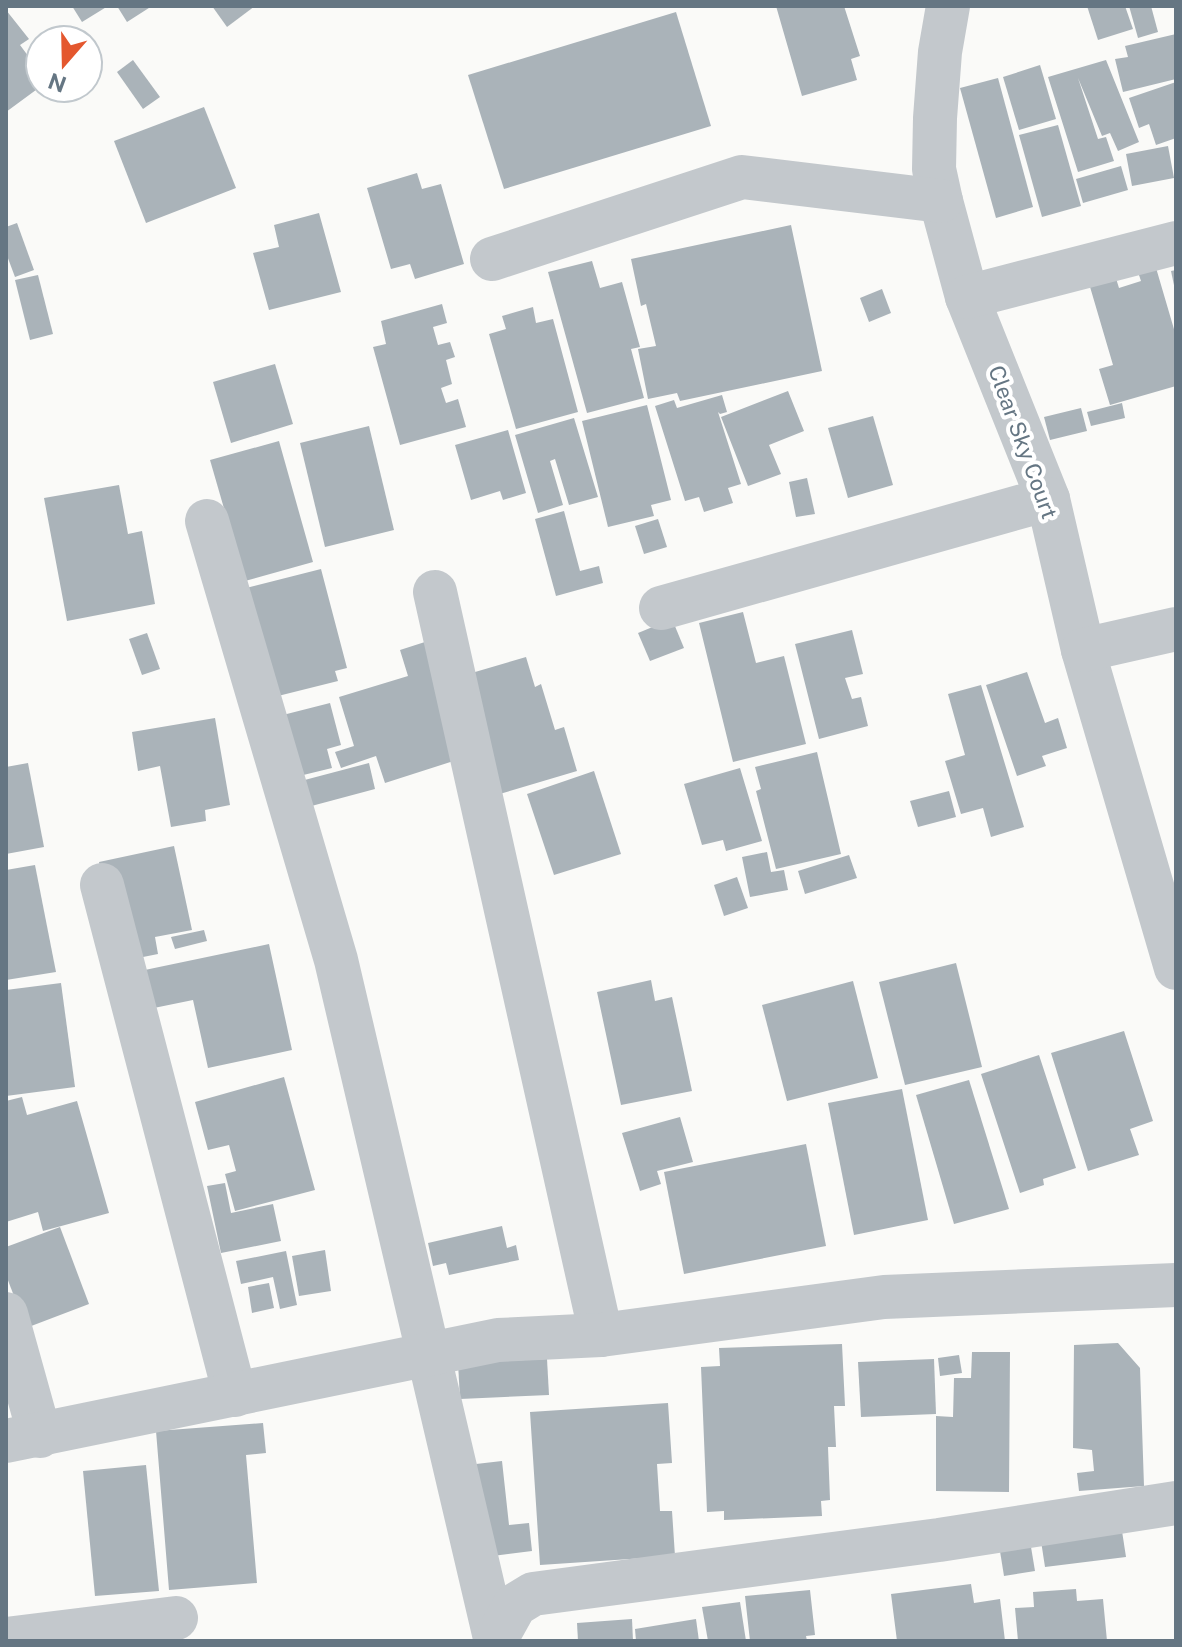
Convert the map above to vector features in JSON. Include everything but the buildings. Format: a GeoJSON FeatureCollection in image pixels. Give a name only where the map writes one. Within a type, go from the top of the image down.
{"type":"FeatureCollection","features":[{"type":"Feature","properties":{"kind":"street","name":"Clear Sky Court"},"geometry":{"type":"LineString","coordinates":[[948,6],[940,52],[935,118],[934,169],[941,201],[967,297],[1048,499],[1083,650],[1176,968]]}},
{"type":"Feature","properties":{"kind":"street"},"geometry":{"type":"LineString","coordinates":[[492,259],[742,177],[941,201]]}},
{"type":"Feature","properties":{"kind":"street"},"geometry":{"type":"LineString","coordinates":[[967,297],[1176,243]]}},
{"type":"Feature","properties":{"kind":"street"},"geometry":{"type":"LineString","coordinates":[[661,608],[1048,499]]}},
{"type":"Feature","properties":{"kind":"street"},"geometry":{"type":"LineString","coordinates":[[207,521],[336,960],[495,1639]]}},
{"type":"Feature","properties":{"kind":"street"},"geometry":{"type":"LineString","coordinates":[[435,592],[601,1335]]}},
{"type":"Feature","properties":{"kind":"street"},"geometry":{"type":"LineString","coordinates":[[1083,650],[1176,629]]}},
{"type":"Feature","properties":{"kind":"street"},"geometry":{"type":"LineString","coordinates":[[102,885],[235,1395]]}},
{"type":"Feature","properties":{"kind":"street"},"geometry":{"type":"LineString","coordinates":[[6,1314],[23,1439],[498,1340],[601,1335],[884,1297],[1176,1285]]}},
{"type":"Feature","properties":{"kind":"street"},"geometry":{"type":"LineString","coordinates":[[495,1639],[515,1605],[533,1594],[546,1591],[939,1540],[1176,1503]]}},
{"type":"Feature","properties":{"kind":"street"},"geometry":{"type":"LineString","coordinates":[[6,1639],[176,1618]]}}]}
